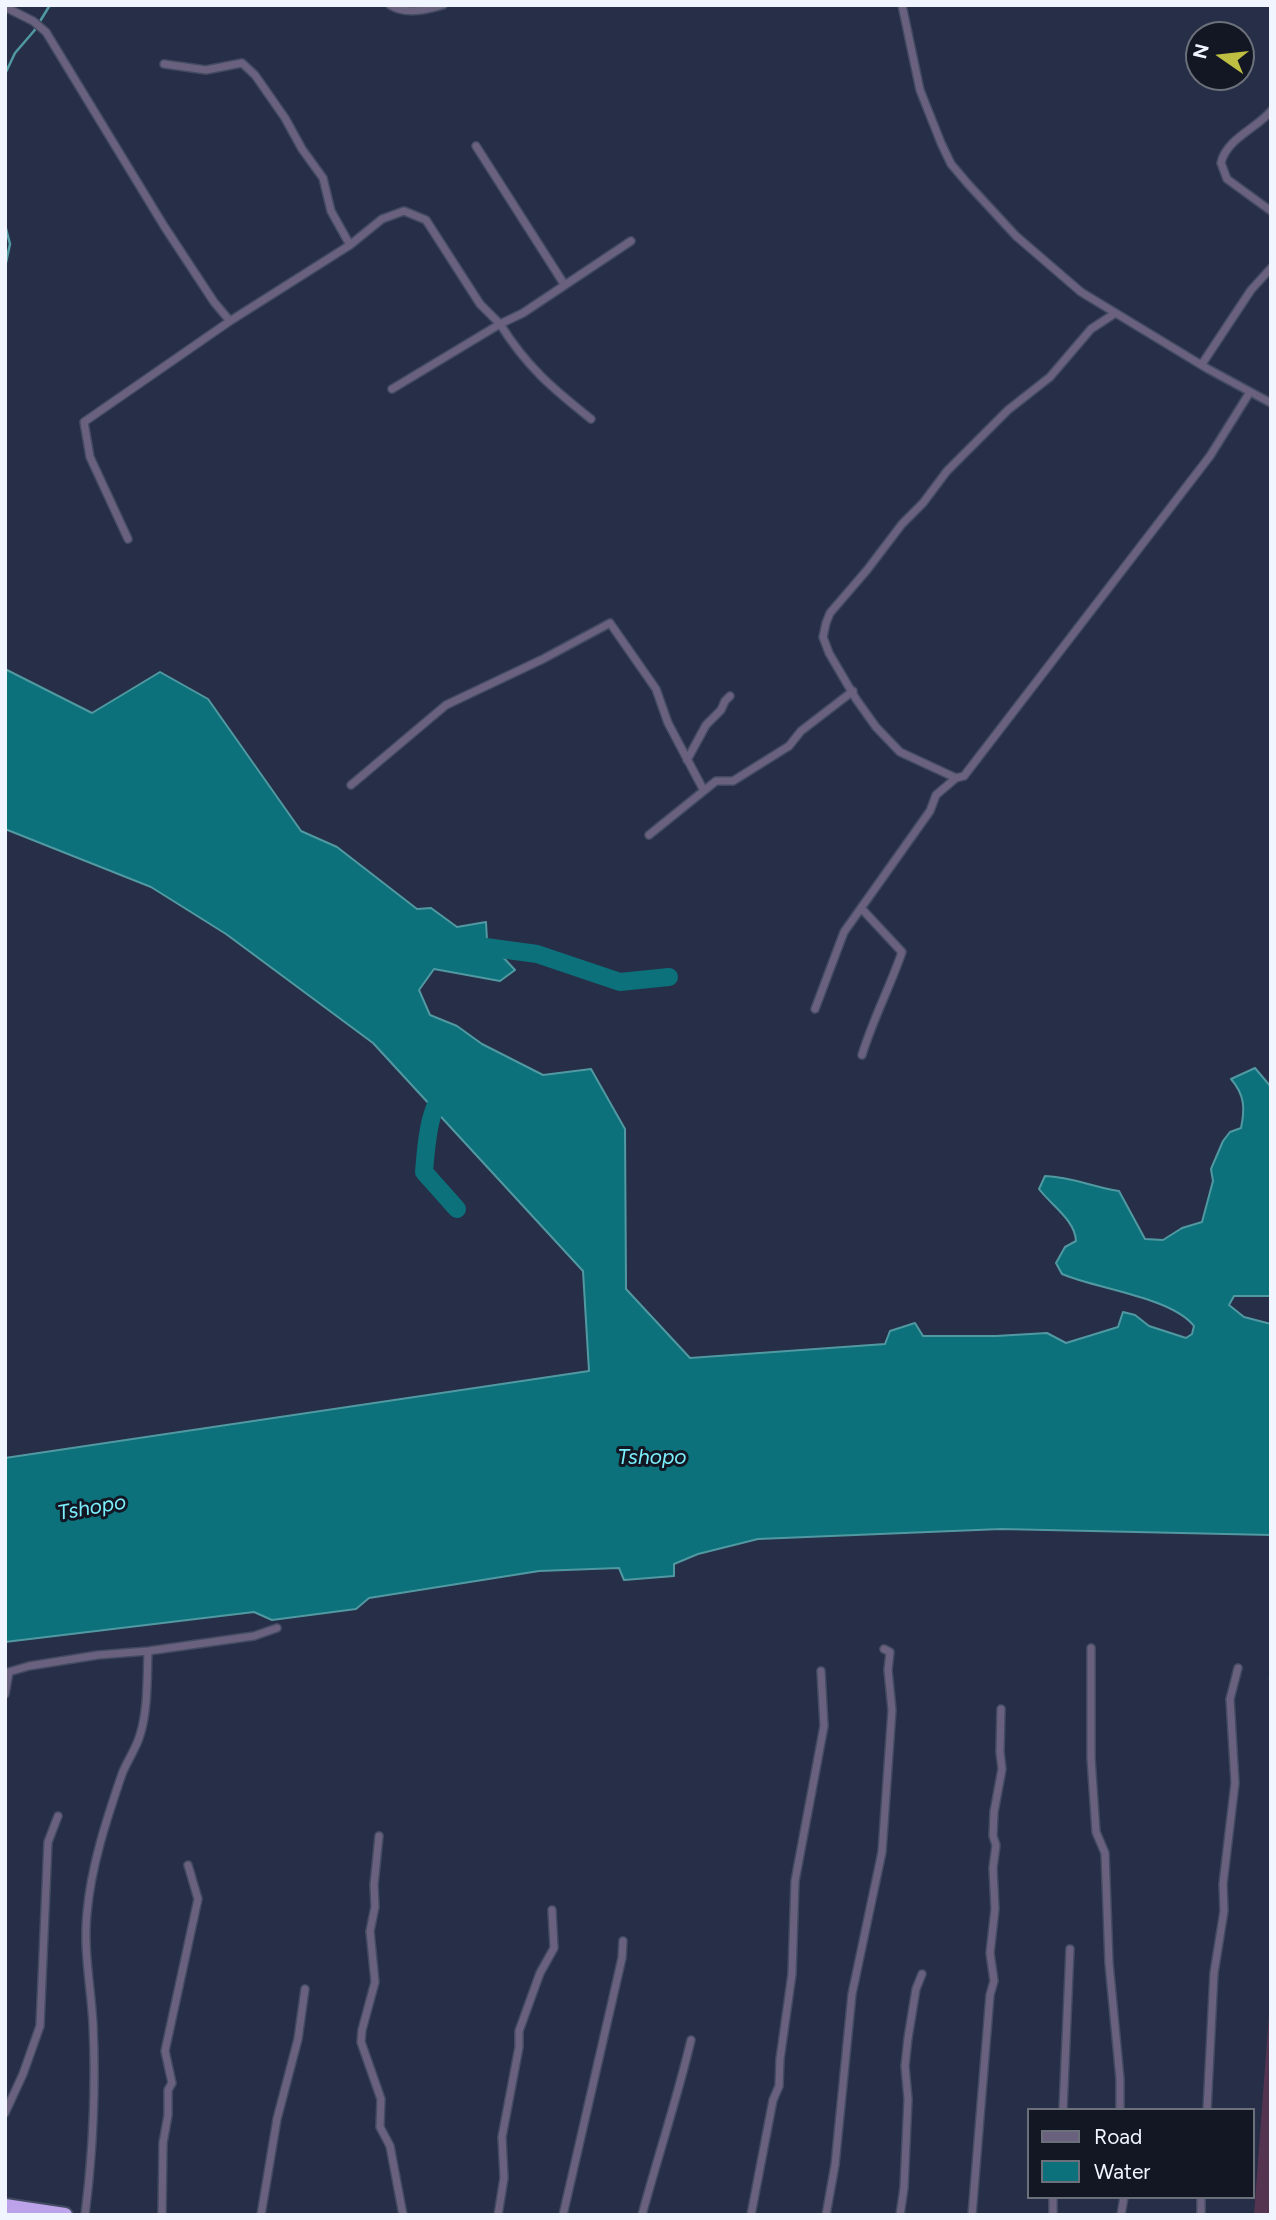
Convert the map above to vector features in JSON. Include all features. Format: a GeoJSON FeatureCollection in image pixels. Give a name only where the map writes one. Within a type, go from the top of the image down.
{"type":"FeatureCollection","features":[{"type":"Feature","properties":{"kind":"highway"},"geometry":{"type":"LineString","coordinates":[[13,2210],[65,2215]]}},
{"type":"Feature","properties":{"kind":"street"},"geometry":{"type":"LineString","coordinates":[[390,5],[399,11],[426,10],[443,5]]}},
{"type":"Feature","properties":{"kind":"street"},"geometry":{"type":"LineString","coordinates":[[902,5],[920,90],[951,164],[1016,236],[1081,292],[1114,314],[1271,403]]}},
{"type":"Feature","properties":{"kind":"street"},"geometry":{"type":"LineString","coordinates":[[5,7],[33,21],[42,30],[164,226],[214,302],[230,321]]}},
{"type":"Feature","properties":{"kind":"street"},"geometry":{"type":"LineString","coordinates":[[163,64],[206,70],[242,63],[255,75],[323,178],[331,211],[350,245]]}},
{"type":"Feature","properties":{"kind":"street"},"geometry":{"type":"LineString","coordinates":[[1271,110],[1237,140],[1224,154],[1221,163],[1227,179],[1271,211]]}},
{"type":"Feature","properties":{"kind":"street"},"geometry":{"type":"LineString","coordinates":[[475,146],[564,284]]}},
{"type":"Feature","properties":{"kind":"street"},"geometry":{"type":"LineString","coordinates":[[128,539],[90,457],[83,422],[230,321],[350,245],[382,219],[404,211],[426,220],[480,304],[500,324],[517,351],[548,385],[591,419]]}},
{"type":"Feature","properties":{"kind":"street"},"geometry":{"type":"LineString","coordinates":[[392,390],[500,324],[523,313],[631,240]]}},
{"type":"Feature","properties":{"kind":"street"},"geometry":{"type":"LineString","coordinates":[[1202,364],[1247,296],[1271,268]]}},
{"type":"Feature","properties":{"kind":"street"},"geometry":{"type":"LineString","coordinates":[[956,778],[900,752],[869,718],[829,653],[823,637],[830,613],[947,471],[1008,410],[1050,377],[1091,329],[1114,314]]}},
{"type":"Feature","properties":{"kind":"street"},"geometry":{"type":"LineString","coordinates":[[815,1009],[844,932],[930,811],[936,795],[956,778],[964,776],[1210,456],[1250,392]]}},
{"type":"Feature","properties":{"kind":"street"},"geometry":{"type":"LineString","coordinates":[[351,785],[446,705],[543,659],[610,623],[656,689],[668,723],[703,789]]}},
{"type":"Feature","properties":{"kind":"street"},"geometry":{"type":"LineString","coordinates":[[649,835],[703,789],[716,781],[733,781],[789,746],[802,731],[853,691]]}},
{"type":"Feature","properties":{"kind":"street"},"geometry":{"type":"LineString","coordinates":[[687,760],[706,726],[730,696]]}},
{"type":"Feature","properties":{"kind":"street"},"geometry":{"type":"LineString","coordinates":[[861,908],[902,952],[862,1055]]}},
{"type":"Feature","properties":{"kind":"street"},"geometry":{"type":"LineString","coordinates":[[5,1694],[7,1672],[29,1666],[254,1636],[277,1628]]}},
{"type":"Feature","properties":{"kind":"street"},"geometry":{"type":"LineString","coordinates":[[1091,1648],[1091,1758],[1096,1832],[1105,1853],[1109,1963],[1120,2079],[1120,2108]]}},
{"type":"Feature","properties":{"kind":"street"},"geometry":{"type":"LineString","coordinates":[[826,2215],[835,2165],[852,1994],[882,1852],[892,1710],[888,1670],[890,1652],[884,1649]]}},
{"type":"Feature","properties":{"kind":"street"},"geometry":{"type":"LineString","coordinates":[[85,2215],[93,2153],[94,2059],[86,1956],[87,1912],[92,1876],[110,1814],[123,1772],[140,1735],[147,1688],[148,1651]]}},
{"type":"Feature","properties":{"kind":"street"},"geometry":{"type":"LineString","coordinates":[[1207,2108],[1214,1973],[1224,1911],[1223,1884],[1235,1783],[1230,1699],[1238,1668]]}},
{"type":"Feature","properties":{"kind":"street"},"geometry":{"type":"LineString","coordinates":[[751,2215],[781,2072],[780,2059],[792,1973],[794,1881],[824,1726],[821,1671]]}},
{"type":"Feature","properties":{"kind":"street"},"geometry":{"type":"LineString","coordinates":[[972,2215],[980,2098],[990,1995],[994,1985],[990,1953],[995,1909],[993,1868],[996,1845],[993,1833],[997,1788],[1002,1769],[1001,1709]]}},
{"type":"Feature","properties":{"kind":"street"},"geometry":{"type":"LineString","coordinates":[[5,2113],[23,2074],[40,2026],[48,1842],[58,1816]]}},
{"type":"Feature","properties":{"kind":"street"},"geometry":{"type":"LineString","coordinates":[[379,1836],[374,1885],[375,1907],[370,1931],[375,1982],[361,2042],[381,2099],[380,2127],[390,2146],[403,2215]]}},
{"type":"Feature","properties":{"kind":"street"},"geometry":{"type":"LineString","coordinates":[[162,2215],[163,2143],[168,2115],[168,2090],[172,2083],[165,2051],[198,1899],[188,1865]]}},
{"type":"Feature","properties":{"kind":"street"},"geometry":{"type":"LineString","coordinates":[[498,2215],[505,2172],[502,2137],[519,2047],[519,2031],[540,1973],[554,1948],[552,1910]]}},
{"type":"Feature","properties":{"kind":"street"},"geometry":{"type":"LineString","coordinates":[[564,2215],[622,1958],[623,1941]]}},
{"type":"Feature","properties":{"kind":"street"},"geometry":{"type":"LineString","coordinates":[[1062,2108],[1070,1949]]}},
{"type":"Feature","properties":{"kind":"street"},"geometry":{"type":"LineString","coordinates":[[900,2215],[904,2188],[908,2099],[905,2066],[916,1989],[922,1974]]}},
{"type":"Feature","properties":{"kind":"street"},"geometry":{"type":"LineString","coordinates":[[261,2215],[277,2119],[298,2039],[305,1990]]}},
{"type":"Feature","properties":{"kind":"street"},"geometry":{"type":"LineString","coordinates":[[642,2215],[668,2120],[679,2092],[691,2040]]}},
{"type":"Feature","properties":{"kind":"shaded area"},"geometry":{"type":"Polygon","coordinates":[[[1271,1987],[1271,2215],[1254,2215],[1271,1987]]]}},
{"type":"Feature","properties":{"kind":"water","name":"Tshopo"},"geometry":{"type":"Polygon","coordinates":[[[5,669],[92,713],[160,672],[208,699],[301,831],[337,847],[417,909],[431,908],[457,927],[486,922],[487,940],[515,970],[500,981],[434,969],[419,990],[430,1015],[457,1026],[482,1044],[543,1075],[591,1069],[625,1129],[626,1289],[690,1358],[885,1344],[890,1331],[915,1323],[923,1336],[1047,1333],[1066,1343],[1118,1327],[1123,1312],[1135,1315],[1149,1326],[1186,1338],[1192,1334],[1194,1326],[1169,1308],[1062,1274],[1056,1263],[1065,1247],[1076,1241],[1075,1233],[1072,1226],[1039,1189],[1045,1176],[1119,1191],[1145,1239],[1163,1240],[1182,1228],[1202,1222],[1213,1181],[1211,1169],[1223,1141],[1230,1132],[1241,1128],[1243,1102],[1231,1079],[1255,1068],[1271,1087],[1271,1296],[1234,1296],[1229,1305],[1244,1317],[1271,1324],[1271,1535],[1001,1529],[758,1539],[698,1554],[674,1564],[674,1576],[624,1580],[619,1568],[539,1571],[369,1598],[356,1609],[272,1620],[254,1612],[5,1642],[5,1458],[589,1371],[583,1271],[373,1043],[226,934],[151,887],[5,829],[5,669]]]}},
{"type":"Feature","properties":{"kind":"waterway"},"geometry":{"type":"LineString","coordinates":[[5,74],[15,53],[34,31],[50,5]]}},
{"type":"Feature","properties":{"kind":"waterway"},"geometry":{"type":"LineString","coordinates":[[5,225],[10,244],[5,267]]}},
{"type":"Feature","properties":{"kind":"waterway"},"geometry":{"type":"LineString","coordinates":[[471,945],[537,954],[620,982],[669,977]]}},
{"type":"Feature","properties":{"kind":"waterway"},"geometry":{"type":"LineString","coordinates":[[445,1092],[431,1118],[424,1172],[457,1209]]}}]}
